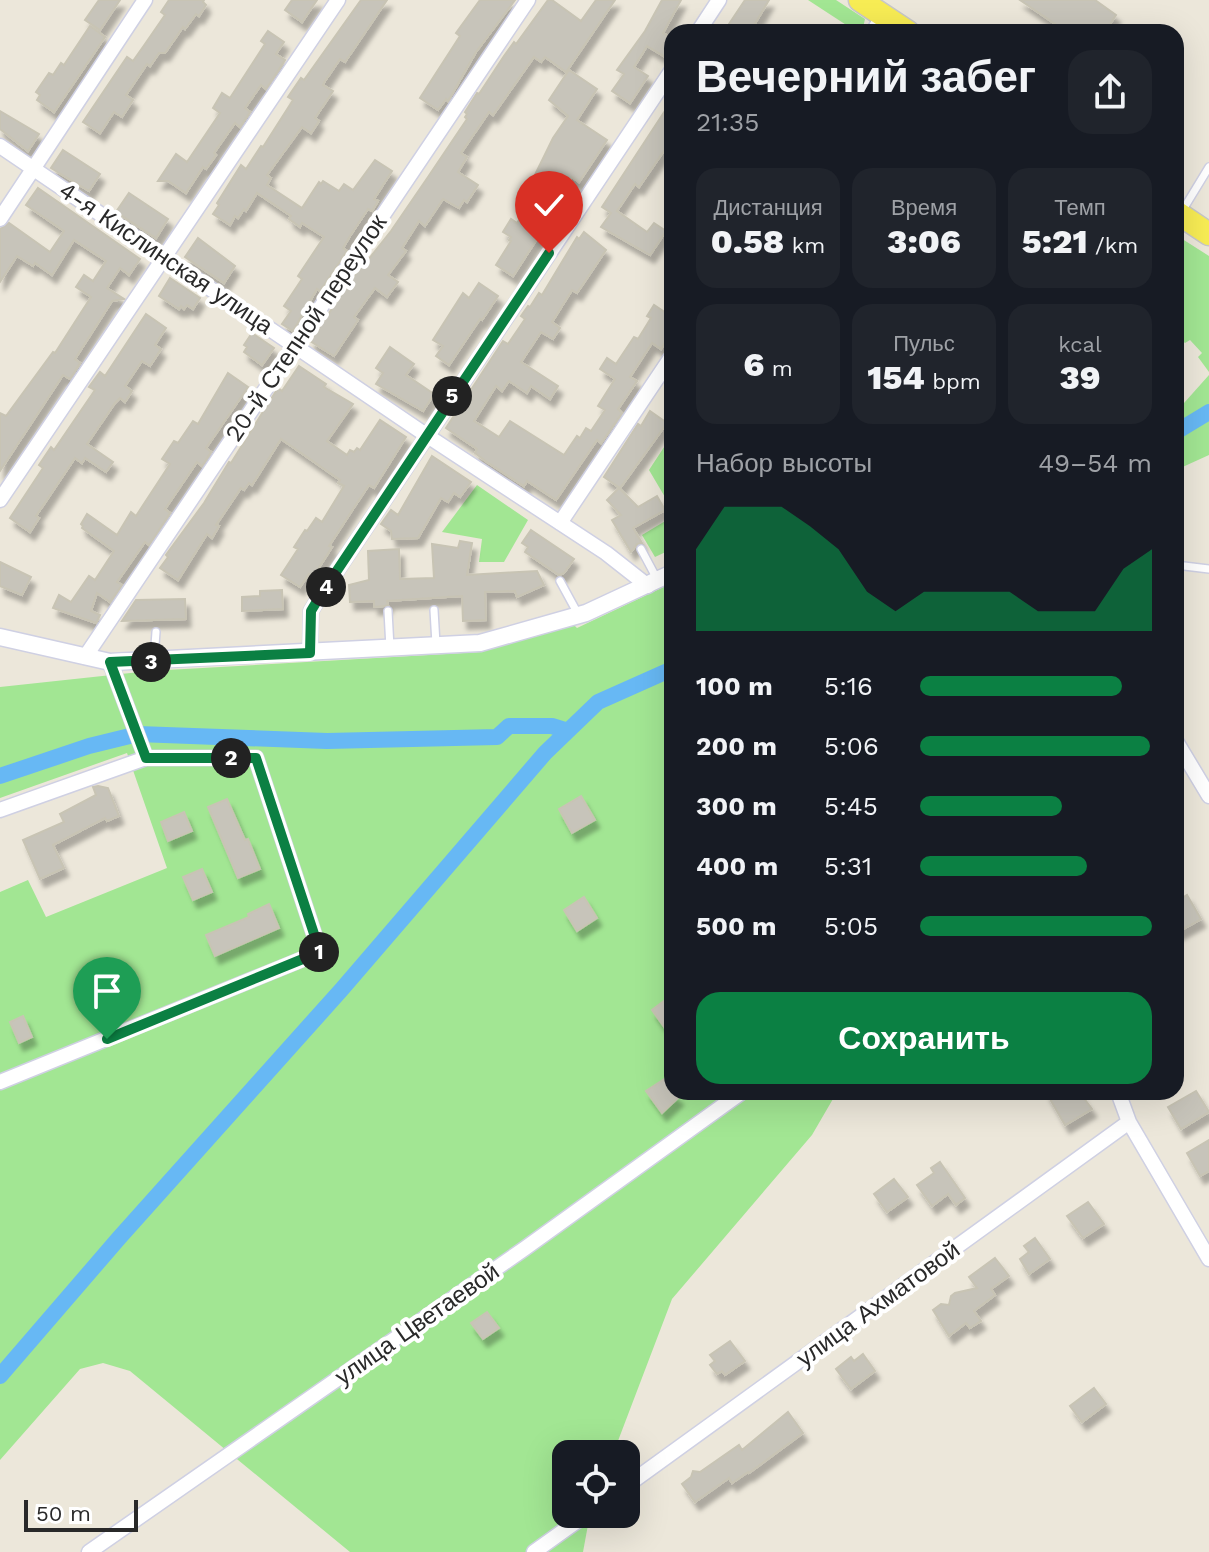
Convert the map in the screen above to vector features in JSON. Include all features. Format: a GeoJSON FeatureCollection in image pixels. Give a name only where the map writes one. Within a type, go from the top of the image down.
{"type":"FeatureCollection","features":[{"type":"Feature","properties":{"kind":"main road"},"geometry":{"type":"LineString","coordinates":[[860,0],[878,24]]}},
{"type":"Feature","properties":{"kind":"main road"},"geometry":{"type":"LineString","coordinates":[[1184,217],[1209,234]]}},
{"type":"Feature","properties":{"kind":"street"},"geometry":{"type":"LineString","coordinates":[[0,219],[145,0]]}},
{"type":"Feature","properties":{"kind":"street"},"geometry":{"type":"LineString","coordinates":[[0,500],[338,0]]}},
{"type":"Feature","properties":{"kind":"street","name":"20-й Степной переулок"},"geometry":{"type":"LineString","coordinates":[[85,657],[528,0]]}},
{"type":"Feature","properties":{"kind":"street"},"geometry":{"type":"LineString","coordinates":[[703,24],[719,0]]}},
{"type":"Feature","properties":{"kind":"street"},"geometry":{"type":"LineString","coordinates":[[310,653],[311,611],[664,82]]}},
{"type":"Feature","properties":{"kind":"street","name":"4-я Кислинская улица"},"geometry":{"type":"LineString","coordinates":[[0,146],[426,435],[606,553],[659,580]]}},
{"type":"Feature","properties":{"kind":"street"},"geometry":{"type":"LineString","coordinates":[[560,523],[664,368]]}},
{"type":"Feature","properties":{"kind":"street"},"geometry":{"type":"LineString","coordinates":[[0,637],[110,662],[436,646],[470,636],[503,637],[579,615],[659,580]]}},
{"type":"Feature","properties":{"kind":"street"},"geometry":{"type":"LineString","coordinates":[[110,662],[146,758]]}},
{"type":"Feature","properties":{"kind":"street"},"geometry":{"type":"LineString","coordinates":[[1184,754],[1209,796]]}},
{"type":"Feature","properties":{"kind":"street"},"geometry":{"type":"LineString","coordinates":[[0,810],[146,758],[256,758],[320,952],[0,1082]]}},
{"type":"Feature","properties":{"kind":"street","name":"улица Цветаевой"},"geometry":{"type":"LineString","coordinates":[[89,1552],[524,1249],[731,1100]]}},
{"type":"Feature","properties":{"kind":"street"},"geometry":{"type":"LineString","coordinates":[[1121,1100],[1129,1122],[1209,1259]]}},
{"type":"Feature","properties":{"kind":"street","name":"улица Ахматовой"},"geometry":{"type":"LineString","coordinates":[[640,1476],[1129,1122]]}},
{"type":"Feature","properties":{"kind":"street"},"geometry":{"type":"LineString","coordinates":[[534,1552],[567,1528]]}},
{"type":"Feature","properties":{"kind":"lane"},"geometry":{"type":"LineString","coordinates":[[1184,204],[1209,167]]}},
{"type":"Feature","properties":{"kind":"lane"},"geometry":{"type":"LineString","coordinates":[[641,549],[659,580]]}},
{"type":"Feature","properties":{"kind":"lane"},"geometry":{"type":"LineString","coordinates":[[1184,566],[1209,569]]}},
{"type":"Feature","properties":{"kind":"lane"},"geometry":{"type":"LineString","coordinates":[[560,581],[579,615]]}},
{"type":"Feature","properties":{"kind":"lane"},"geometry":{"type":"LineString","coordinates":[[434,610],[436,646]]}},
{"type":"Feature","properties":{"kind":"lane"},"geometry":{"type":"LineString","coordinates":[[388,611],[390,648]]}},
{"type":"Feature","properties":{"kind":"lane"},"geometry":{"type":"LineString","coordinates":[[153,662],[156,632]]}},
{"type":"Feature","properties":{"kind":"green space"},"geometry":{"type":"Polygon","coordinates":[[[808,0],[836,0],[865,19],[864,24],[845,24],[808,0]]]}},
{"type":"Feature","properties":{"kind":"green space"},"geometry":{"type":"Polygon","coordinates":[[[1184,240],[1209,256],[1209,372],[1198,357],[1202,353],[1190,340],[1185,343],[1184,240]]]}},
{"type":"Feature","properties":{"kind":"green space"},"geometry":{"type":"Polygon","coordinates":[[[1209,375],[1209,455],[1184,466],[1184,403],[1209,375]]]}},
{"type":"Feature","properties":{"kind":"green space"},"geometry":{"type":"Polygon","coordinates":[[[664,447],[664,495],[649,470],[664,447]]]}},
{"type":"Feature","properties":{"kind":"green space"},"geometry":{"type":"Polygon","coordinates":[[[477,485],[528,520],[504,562],[479,562],[482,539],[442,532],[477,485]]]}},
{"type":"Feature","properties":{"kind":"green space"},"geometry":{"type":"Polygon","coordinates":[[[664,522],[664,553],[655,557],[642,535],[664,522]]]}},
{"type":"Feature","properties":{"kind":"green space"},"geometry":{"type":"Polygon","coordinates":[[[664,587],[664,1100],[832,1100],[812,1135],[672,1299],[618,1440],[552,1440],[552,1528],[587,1528],[583,1552],[350,1552],[130,1371],[103,1363],[80,1369],[0,1460],[0,892],[28,880],[46,917],[167,868],[127,753],[0,798],[0,687],[149,671],[481,652],[572,623],[577,628],[664,587]]]}},
{"type":"Feature","properties":{"kind":"building"},"geometry":{"type":"Polygon","coordinates":[[[99,0],[120,0],[100,30],[85,20],[99,0]]]}},
{"type":"Feature","properties":{"kind":"building"},"geometry":{"type":"Polygon","coordinates":[[[169,0],[204,0],[206,5],[199,16],[196,14],[185,29],[183,27],[165,53],[159,53],[150,66],[147,64],[126,95],[133,100],[122,117],[114,112],[100,133],[83,122],[127,57],[133,61],[145,44],[165,15],[161,12],[169,0]]]}},
{"type":"Feature","properties":{"kind":"building"},"geometry":{"type":"Polygon","coordinates":[[[292,0],[317,0],[302,22],[285,10],[292,0]]]}},
{"type":"Feature","properties":{"kind":"building"},"geometry":{"type":"Polygon","coordinates":[[[361,0],[387,0],[345,62],[340,59],[325,81],[323,85],[333,91],[315,118],[319,121],[311,133],[302,127],[267,175],[271,178],[267,185],[302,208],[319,182],[321,184],[323,181],[339,191],[344,184],[353,190],[375,160],[392,171],[374,199],[378,201],[372,211],[368,209],[350,236],[343,248],[347,251],[320,291],[317,289],[293,331],[282,324],[291,311],[284,306],[302,279],[298,276],[324,237],[302,223],[300,227],[289,219],[291,216],[257,193],[246,211],[244,209],[238,218],[235,216],[230,225],[213,214],[241,165],[246,169],[263,147],[293,100],[288,97],[301,78],[304,80],[361,0]]]}},
{"type":"Feature","properties":{"kind":"building"},"geometry":{"type":"Polygon","coordinates":[[[480,0],[515,0],[476,52],[448,101],[446,99],[438,110],[420,98],[460,36],[456,33],[480,0]]]}},
{"type":"Feature","properties":{"kind":"building"},"geometry":{"type":"Polygon","coordinates":[[[548,0],[581,21],[596,0],[615,0],[566,72],[545,57],[541,62],[534,57],[493,115],[489,112],[461,153],[467,157],[458,172],[478,185],[459,208],[443,199],[425,226],[419,221],[402,248],[406,251],[388,275],[398,282],[387,297],[375,288],[354,317],[358,320],[334,356],[310,341],[366,259],[391,231],[428,177],[467,119],[465,112],[477,93],[548,0]]]}},
{"type":"Feature","properties":{"kind":"building"},"geometry":{"type":"Polygon","coordinates":[[[662,0],[681,0],[668,24],[664,24],[664,56],[647,46],[634,67],[648,76],[630,103],[612,91],[624,74],[617,70],[645,31],[662,0]]]}},
{"type":"Feature","properties":{"kind":"building"},"geometry":{"type":"Polygon","coordinates":[[[745,0],[769,0],[755,24],[729,24],[745,0]]]}},
{"type":"Feature","properties":{"kind":"building"},"geometry":{"type":"Polygon","coordinates":[[[1020,0],[1095,0],[1116,15],[1110,24],[1055,24],[1020,0]]]}},
{"type":"Feature","properties":{"kind":"building"},"geometry":{"type":"Polygon","coordinates":[[[90,26],[105,37],[54,112],[37,100],[40,95],[36,92],[49,73],[53,75],[61,63],[64,65],[90,26]]]}},
{"type":"Feature","properties":{"kind":"building"},"geometry":{"type":"Polygon","coordinates":[[[268,31],[284,42],[276,54],[285,60],[266,89],[261,85],[245,108],[250,112],[240,127],[235,123],[214,153],[216,155],[206,169],[203,167],[186,193],[168,181],[158,181],[176,154],[187,162],[220,113],[213,108],[222,93],[230,98],[265,44],[261,41],[268,31]]]}},
{"type":"Feature","properties":{"kind":"building"},"geometry":{"type":"Polygon","coordinates":[[[569,70],[597,89],[577,120],[607,140],[579,182],[572,177],[557,208],[513,276],[496,265],[511,241],[511,237],[503,232],[511,219],[517,223],[536,195],[527,191],[553,138],[568,116],[549,100],[569,70]]]}},
{"type":"Feature","properties":{"kind":"building"},"geometry":{"type":"Polygon","coordinates":[[[0,111],[39,134],[28,151],[0,129],[0,111]]]}},
{"type":"Feature","properties":{"kind":"building"},"geometry":{"type":"Polygon","coordinates":[[[664,112],[664,151],[639,187],[635,184],[617,211],[647,232],[654,223],[664,230],[650,255],[601,227],[611,213],[602,207],[664,112]]]}},
{"type":"Feature","properties":{"kind":"building"},"geometry":{"type":"Polygon","coordinates":[[[63,150],[100,174],[89,191],[51,168],[63,150]]]}},
{"type":"Feature","properties":{"kind":"building"},"geometry":{"type":"Polygon","coordinates":[[[38,188],[140,259],[129,275],[120,268],[107,288],[124,299],[112,301],[75,359],[80,363],[70,379],[63,375],[0,471],[0,413],[6,416],[55,353],[91,297],[76,287],[84,275],[93,281],[106,261],[74,240],[52,275],[35,263],[33,266],[17,256],[0,282],[0,229],[9,223],[50,252],[64,231],[26,205],[38,188]]]}},
{"type":"Feature","properties":{"kind":"building"},"geometry":{"type":"Polygon","coordinates":[[[129,193],[168,219],[156,238],[116,212],[129,193]]]}},
{"type":"Feature","properties":{"kind":"building"},"geometry":{"type":"Polygon","coordinates":[[[584,232],[606,250],[577,293],[572,290],[552,322],[560,328],[553,339],[541,332],[521,362],[558,386],[550,399],[531,386],[527,393],[509,381],[502,391],[496,386],[474,421],[499,437],[510,421],[564,455],[586,428],[591,431],[605,410],[598,406],[615,379],[600,369],[607,358],[616,364],[634,337],[638,339],[651,318],[647,316],[654,305],[664,312],[664,344],[661,349],[652,343],[630,377],[637,381],[618,409],[622,413],[601,443],[597,440],[556,500],[527,481],[524,486],[487,462],[475,453],[477,449],[446,428],[503,341],[508,344],[525,319],[521,316],[539,293],[542,295],[577,237],[579,239],[584,232]]]}},
{"type":"Feature","properties":{"kind":"building"},"geometry":{"type":"Polygon","coordinates":[[[198,238],[235,266],[224,283],[185,257],[198,238]]]}},
{"type":"Feature","properties":{"kind":"building"},"geometry":{"type":"Polygon","coordinates":[[[170,278],[200,298],[193,309],[187,305],[179,309],[159,296],[170,278]]]}},
{"type":"Feature","properties":{"kind":"building"},"geometry":{"type":"Polygon","coordinates":[[[479,283],[498,296],[449,365],[436,356],[443,346],[433,340],[463,293],[469,298],[479,283]]]}},
{"type":"Feature","properties":{"kind":"building"},"geometry":{"type":"Polygon","coordinates":[[[146,314],[166,328],[155,345],[161,349],[150,366],[142,361],[125,386],[132,391],[125,402],[120,398],[115,403],[87,444],[113,462],[106,472],[85,458],[82,463],[75,458],[36,516],[39,518],[30,532],[10,518],[43,468],[39,465],[51,447],[54,450],[95,390],[89,387],[100,372],[105,376],[146,314]]]}},
{"type":"Feature","properties":{"kind":"building"},"geometry":{"type":"Polygon","coordinates":[[[252,333],[274,348],[262,365],[244,352],[247,347],[244,345],[252,333]]]}},
{"type":"Feature","properties":{"kind":"building"},"geometry":{"type":"Polygon","coordinates":[[[390,347],[414,364],[406,375],[434,394],[423,411],[376,384],[383,373],[376,368],[390,347]]]}},
{"type":"Feature","properties":{"kind":"building"},"geometry":{"type":"Polygon","coordinates":[[[299,366],[326,384],[324,387],[353,404],[327,441],[347,455],[350,450],[360,450],[380,420],[406,437],[374,488],[369,485],[353,509],[313,577],[309,574],[300,587],[281,575],[298,549],[294,547],[305,530],[316,518],[322,522],[344,486],[338,483],[340,480],[281,439],[252,485],[249,483],[244,490],[241,488],[216,525],[219,526],[212,538],[207,534],[178,580],[160,568],[168,557],[166,555],[231,463],[278,388],[282,391],[299,366]]]}},
{"type":"Feature","properties":{"kind":"building"},"geometry":{"type":"Polygon","coordinates":[[[228,373],[248,387],[206,448],[211,452],[202,466],[197,462],[165,509],[170,513],[149,545],[145,542],[117,582],[122,585],[110,602],[97,593],[91,611],[100,615],[96,623],[53,608],[59,595],[71,602],[89,576],[95,580],[114,551],[82,528],[87,514],[117,535],[131,512],[136,516],[170,464],[162,459],[193,421],[198,424],[228,373]]]}},
{"type":"Feature","properties":{"kind":"building"},"geometry":{"type":"Polygon","coordinates":[[[650,411],[664,421],[664,427],[620,488],[604,477],[638,424],[641,426],[650,411]]]}},
{"type":"Feature","properties":{"kind":"building"},"geometry":{"type":"Polygon","coordinates":[[[432,456],[471,482],[460,497],[454,493],[448,502],[441,498],[418,538],[392,539],[391,531],[381,524],[391,510],[398,515],[432,456]]]}},
{"type":"Feature","properties":{"kind":"building"},"geometry":{"type":"Polygon","coordinates":[[[619,488],[638,507],[657,496],[664,511],[633,528],[642,543],[631,552],[612,520],[621,515],[607,500],[619,488]]]}},
{"type":"Feature","properties":{"kind":"building"},"geometry":{"type":"Polygon","coordinates":[[[531,530],[574,559],[564,573],[559,575],[525,552],[528,547],[522,543],[531,530]]]}},
{"type":"Feature","properties":{"kind":"building"},"geometry":{"type":"Polygon","coordinates":[[[460,541],[472,543],[467,575],[537,571],[544,585],[517,597],[515,591],[485,592],[486,620],[463,621],[462,596],[387,601],[388,605],[374,607],[374,601],[350,602],[349,585],[369,580],[368,551],[399,549],[400,579],[434,578],[432,544],[458,548],[460,541]]]}},
{"type":"Feature","properties":{"kind":"building"},"geometry":{"type":"Polygon","coordinates":[[[0,562],[31,577],[22,595],[0,586],[0,562]]]}},
{"type":"Feature","properties":{"kind":"building"},"geometry":{"type":"Polygon","coordinates":[[[282,590],[283,609],[242,611],[242,597],[260,596],[260,591],[282,590]]]}},
{"type":"Feature","properties":{"kind":"building"},"geometry":{"type":"Polygon","coordinates":[[[185,599],[186,619],[122,621],[136,600],[185,599]]]}},
{"type":"Feature","properties":{"kind":"building"},"geometry":{"type":"Polygon","coordinates":[[[93,787],[108,788],[119,816],[107,821],[105,818],[53,845],[64,868],[40,879],[23,840],[64,822],[60,814],[96,795],[93,787]]]}},
{"type":"Feature","properties":{"kind":"building"},"geometry":{"type":"Polygon","coordinates":[[[581,796],[595,820],[572,833],[559,809],[581,796]]]}},
{"type":"Feature","properties":{"kind":"building"},"geometry":{"type":"Polygon","coordinates":[[[227,799],[260,869],[238,878],[208,807],[227,799]]]}},
{"type":"Feature","properties":{"kind":"building"},"geometry":{"type":"Polygon","coordinates":[[[184,812],[192,831],[168,841],[161,822],[184,812]]]}},
{"type":"Feature","properties":{"kind":"building"},"geometry":{"type":"Polygon","coordinates":[[[202,869],[212,892],[193,900],[183,877],[202,869]]]}},
{"type":"Feature","properties":{"kind":"building"},"geometry":{"type":"Polygon","coordinates":[[[1187,895],[1201,919],[1184,929],[1184,897],[1187,895]]]}},
{"type":"Feature","properties":{"kind":"building"},"geometry":{"type":"Polygon","coordinates":[[[584,897],[597,918],[577,931],[564,910],[584,897]]]}},
{"type":"Feature","properties":{"kind":"building"},"geometry":{"type":"Polygon","coordinates":[[[269,904],[279,928],[215,956],[206,935],[249,917],[248,914],[269,904]]]}},
{"type":"Feature","properties":{"kind":"building"},"geometry":{"type":"Polygon","coordinates":[[[664,1001],[664,1027],[652,1010],[664,1001]]]}},
{"type":"Feature","properties":{"kind":"building"},"geometry":{"type":"Polygon","coordinates":[[[23,1016],[32,1037],[19,1043],[10,1022],[23,1016]]]}},
{"type":"Feature","properties":{"kind":"building"},"geometry":{"type":"Polygon","coordinates":[[[664,1079],[664,1100],[676,1100],[662,1113],[646,1091],[664,1079]]]}},
{"type":"Feature","properties":{"kind":"building"},"geometry":{"type":"Polygon","coordinates":[[[1196,1091],[1209,1112],[1181,1129],[1168,1107],[1196,1091]]]}},
{"type":"Feature","properties":{"kind":"building"},"geometry":{"type":"Polygon","coordinates":[[[1051,1100],[1085,1100],[1092,1109],[1065,1125],[1051,1100]]]}},
{"type":"Feature","properties":{"kind":"building"},"geometry":{"type":"Polygon","coordinates":[[[1209,1140],[1209,1171],[1200,1176],[1187,1153],[1209,1140]]]}},
{"type":"Feature","properties":{"kind":"building"},"geometry":{"type":"Polygon","coordinates":[[[940,1162],[965,1198],[956,1205],[948,1194],[932,1206],[917,1185],[934,1173],[931,1168],[940,1162]]]}},
{"type":"Feature","properties":{"kind":"building"},"geometry":{"type":"Polygon","coordinates":[[[894,1179],[908,1197],[887,1212],[874,1194],[894,1179]]]}},
{"type":"Feature","properties":{"kind":"building"},"geometry":{"type":"Polygon","coordinates":[[[1088,1202],[1104,1224],[1083,1238],[1067,1216],[1088,1202]]]}},
{"type":"Feature","properties":{"kind":"building"},"geometry":{"type":"Polygon","coordinates":[[[1035,1238],[1050,1259],[1029,1274],[1020,1259],[1029,1252],[1024,1246],[1035,1238]]]}},
{"type":"Feature","properties":{"kind":"building"},"geometry":{"type":"Polygon","coordinates":[[[995,1258],[1009,1276],[991,1289],[995,1295],[974,1311],[981,1321],[970,1328],[966,1323],[949,1336],[933,1310],[941,1304],[949,1305],[955,1293],[977,1288],[969,1277],[995,1258]]]}},
{"type":"Feature","properties":{"kind":"building"},"geometry":{"type":"Polygon","coordinates":[[[487,1312],[499,1328],[483,1339],[471,1323],[487,1312]]]}},
{"type":"Feature","properties":{"kind":"building"},"geometry":{"type":"Polygon","coordinates":[[[730,1341],[745,1361],[725,1375],[722,1371],[717,1374],[710,1365],[715,1361],[710,1355],[730,1341]]]}},
{"type":"Feature","properties":{"kind":"building"},"geometry":{"type":"Polygon","coordinates":[[[863,1354],[875,1371],[851,1389],[836,1369],[851,1357],[854,1361],[863,1354]]]}},
{"type":"Feature","properties":{"kind":"building"},"geometry":{"type":"Polygon","coordinates":[[[1094,1388],[1106,1404],[1082,1422],[1070,1406],[1094,1388]]]}},
{"type":"Feature","properties":{"kind":"building"},"geometry":{"type":"Polygon","coordinates":[[[788,1412],[803,1433],[749,1473],[732,1483],[729,1478],[695,1502],[682,1484],[693,1471],[700,1472],[739,1445],[742,1450],[788,1412]]]}},
{"type":"Feature","properties":{"kind":"waterway"},"geometry":{"type":"LineString","coordinates":[[1184,427],[1209,412]]}},
{"type":"Feature","properties":{"kind":"waterway"},"geometry":{"type":"LineString","coordinates":[[0,1376],[342,989],[545,753],[598,702],[664,673]]}},
{"type":"Feature","properties":{"kind":"waterway"},"geometry":{"type":"LineString","coordinates":[[0,776],[89,746],[138,734],[327,741],[497,737],[509,726],[552,726],[568,731]]}},
{"type":"Feature","properties":{"kind":"route"},"geometry":{"type":"LineString","coordinates":[[107,1039],[320,952],[256,758],[146,758],[110,662],[310,653],[311,611],[549,253]]}}]}
